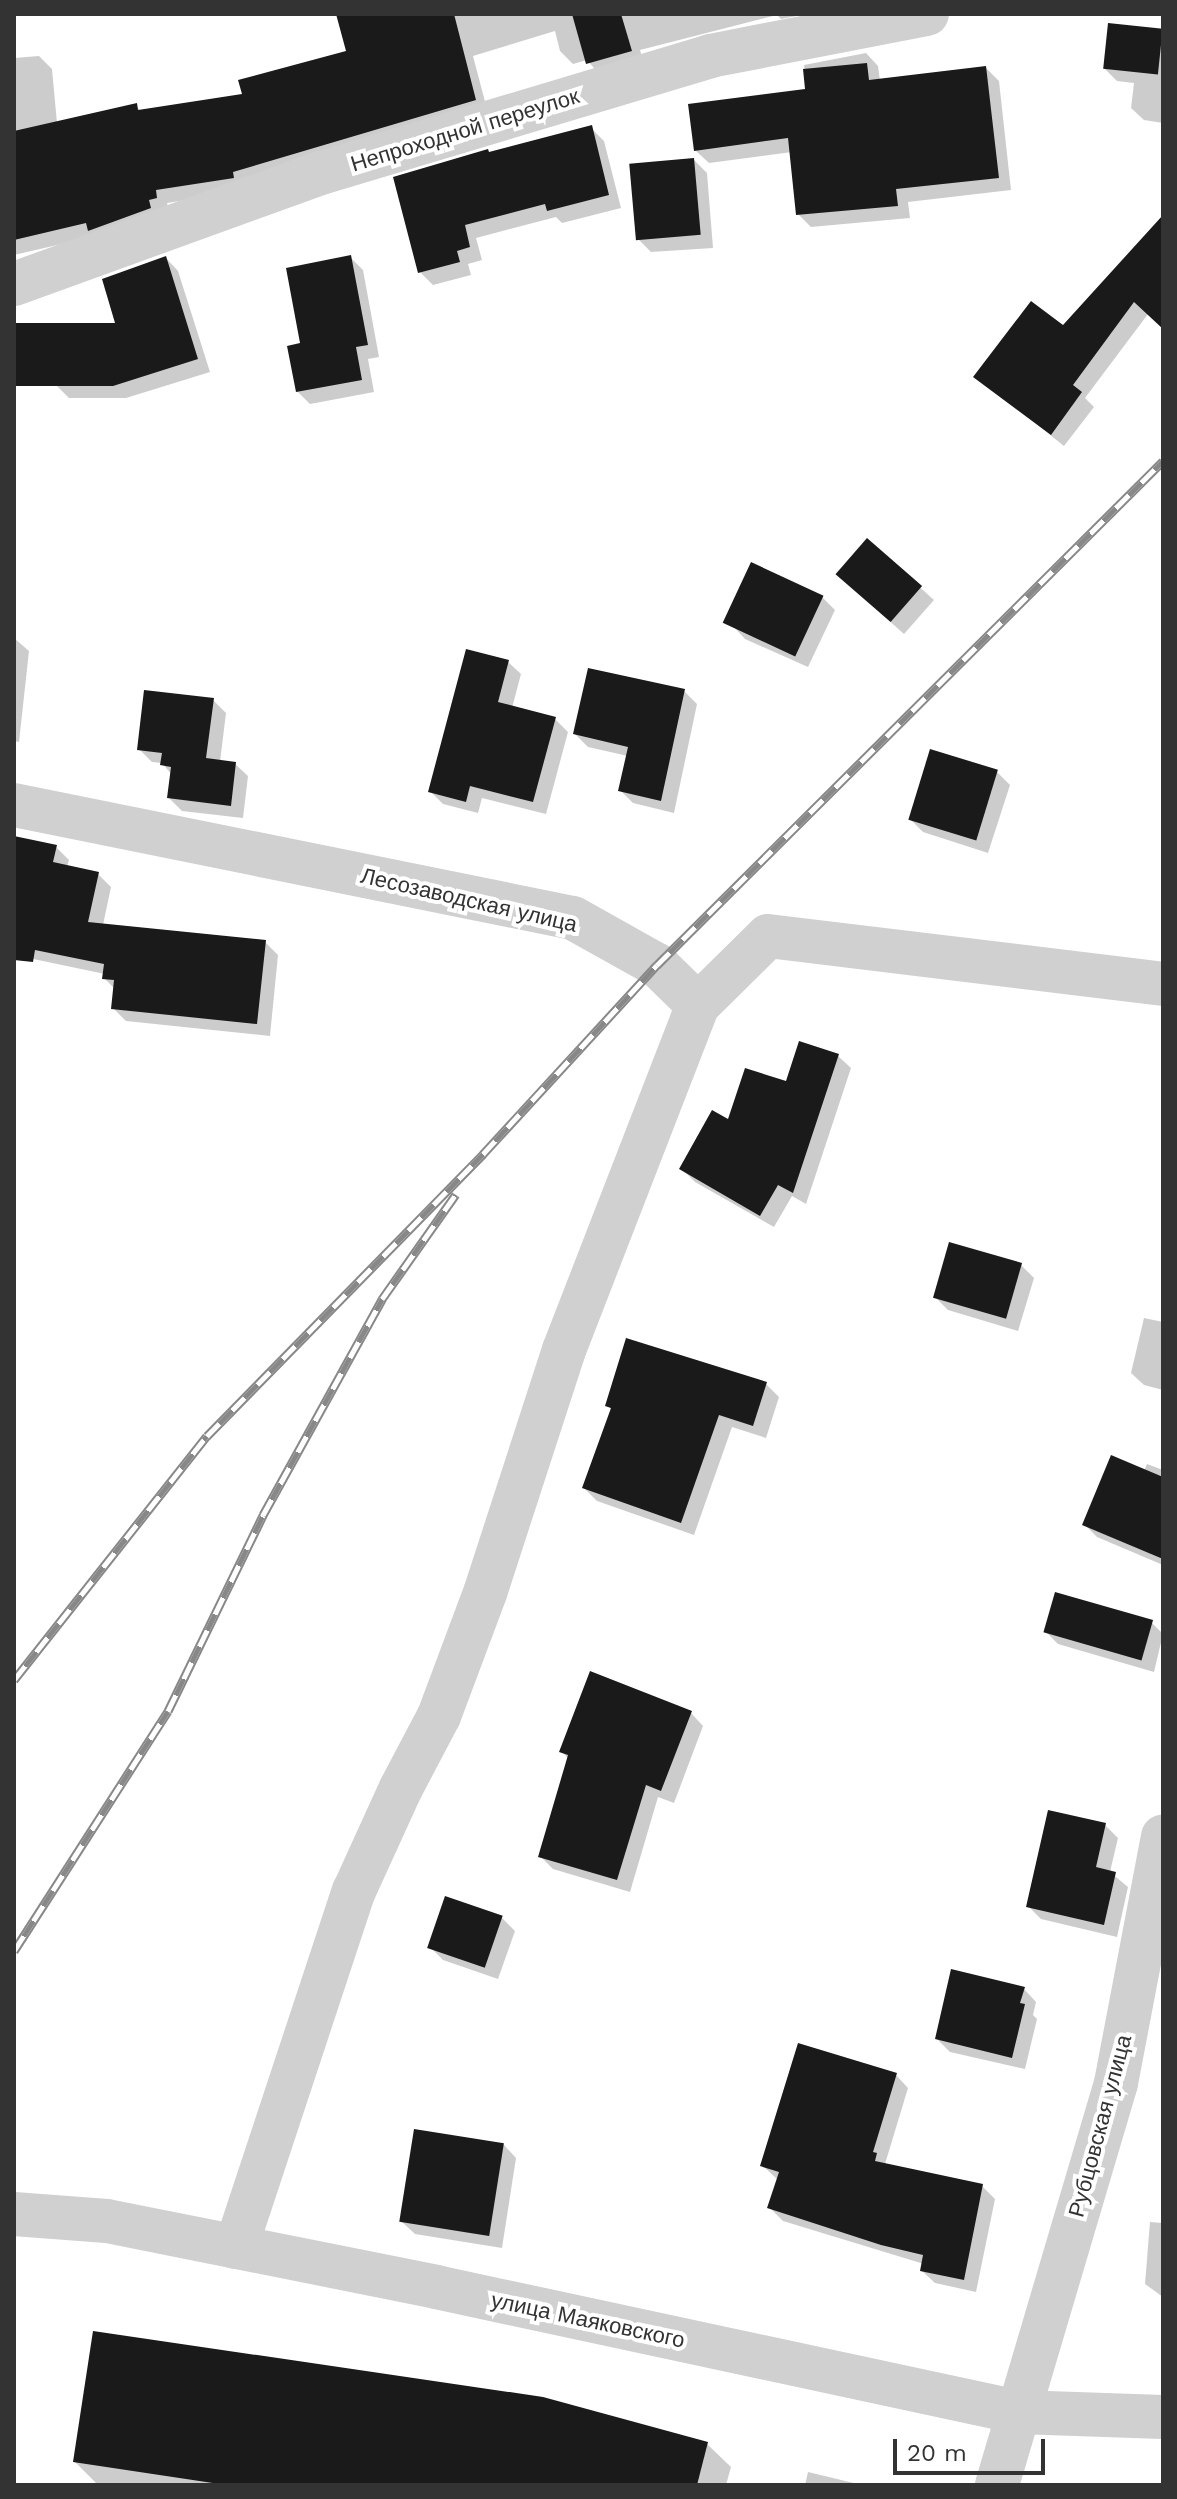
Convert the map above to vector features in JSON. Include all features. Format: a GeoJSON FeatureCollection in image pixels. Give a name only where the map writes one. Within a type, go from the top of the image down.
{"type":"FeatureCollection","features":[{"type":"Feature","properties":{"kind":"street","name":"Непроходной переулок"},"geometry":{"type":"LineString","coordinates":[[14,284],[321,173],[695,61],[927,14]]}},
{"type":"Feature","properties":{"kind":"street","name":"Лесозаводская улица"},"geometry":{"type":"LineString","coordinates":[[14,805],[573,918],[657,965],[698,1005]]}},
{"type":"Feature","properties":{"kind":"street"},"geometry":{"type":"LineString","coordinates":[[236,2247],[354,1891],[401,1788],[439,1716],[486,1590],[564,1350],[698,1005],[768,936],[1163,984]]}},
{"type":"Feature","properties":{"kind":"street","name":"Рубцовская улица"},"geometry":{"type":"LineString","coordinates":[[997,2485],[1116,2083],[1163,1836]]}},
{"type":"Feature","properties":{"kind":"street","name":"улица Маяковского"},"geometry":{"type":"LineString","coordinates":[[14,2214],[107,2221],[1018,2412],[1163,2417]]}},
{"type":"Feature","properties":{"kind":"building"},"geometry":{"type":"Polygon","coordinates":[[[336,14],[454,14],[476,100],[233,172],[234,178],[156,190],[157,198],[149,200],[151,208],[88,231],[86,223],[14,240],[14,131],[137,103],[138,110],[242,94],[238,80],[346,51],[336,14]]]}},
{"type":"Feature","properties":{"kind":"building"},"geometry":{"type":"Polygon","coordinates":[[[572,14],[621,14],[632,51],[586,64],[572,14]]]}},
{"type":"Feature","properties":{"kind":"building"},"geometry":{"type":"Polygon","coordinates":[[[1108,23],[1163,29],[1158,74],[1103,69],[1108,23]]]}},
{"type":"Feature","properties":{"kind":"building"},"geometry":{"type":"Polygon","coordinates":[[[867,63],[869,80],[986,66],[999,178],[896,189],[898,206],[796,215],[788,138],[694,151],[688,104],[805,89],[803,69],[867,63]]]}},
{"type":"Feature","properties":{"kind":"building"},"geometry":{"type":"Polygon","coordinates":[[[592,125],[609,195],[547,211],[545,204],[465,225],[470,247],[457,251],[460,262],[418,273],[393,177],[488,149],[489,152],[592,125]]]}},
{"type":"Feature","properties":{"kind":"building"},"geometry":{"type":"Polygon","coordinates":[[[694,158],[701,235],[636,240],[629,164],[694,158]]]}},
{"type":"Feature","properties":{"kind":"building"},"geometry":{"type":"Polygon","coordinates":[[[1163,215],[1163,329],[1134,302],[1073,385],[1082,392],[1051,435],[973,377],[1031,301],[1063,325],[1163,215]]]}},
{"type":"Feature","properties":{"kind":"building"},"geometry":{"type":"Polygon","coordinates":[[[351,255],[368,345],[356,347],[362,380],[296,392],[287,346],[300,343],[286,268],[351,255]]]}},
{"type":"Feature","properties":{"kind":"building"},"geometry":{"type":"Polygon","coordinates":[[[166,256],[198,359],[113,386],[14,386],[14,323],[115,323],[102,279],[166,256]]]}},
{"type":"Feature","properties":{"kind":"building"},"geometry":{"type":"Polygon","coordinates":[[[867,538],[922,586],[891,622],[836,574],[867,538]]]}},
{"type":"Feature","properties":{"kind":"building"},"geometry":{"type":"Polygon","coordinates":[[[751,562],[824,596],[795,657],[723,623],[751,562]]]}},
{"type":"Feature","properties":{"kind":"building"},"geometry":{"type":"Polygon","coordinates":[[[466,649],[509,660],[498,702],[556,717],[533,802],[470,786],[466,802],[428,792],[466,649]]]}},
{"type":"Feature","properties":{"kind":"building"},"geometry":{"type":"Polygon","coordinates":[[[588,668],[685,689],[661,801],[618,791],[628,747],[573,734],[588,668]]]}},
{"type":"Feature","properties":{"kind":"building"},"geometry":{"type":"Polygon","coordinates":[[[144,690],[214,698],[206,758],[236,762],[231,806],[167,798],[171,767],[160,765],[162,753],[137,750],[144,690]]]}},
{"type":"Feature","properties":{"kind":"building"},"geometry":{"type":"Polygon","coordinates":[[[930,749],[998,770],[976,841],[908,820],[930,749]]]}},
{"type":"Feature","properties":{"kind":"building"},"geometry":{"type":"Polygon","coordinates":[[[14,836],[57,845],[53,862],[99,872],[88,922],[266,940],[257,1024],[111,1009],[114,980],[102,979],[104,964],[35,950],[33,962],[14,960],[14,836]]]}},
{"type":"Feature","properties":{"kind":"building"},"geometry":{"type":"Polygon","coordinates":[[[799,1041],[839,1054],[793,1193],[778,1185],[760,1216],[679,1169],[712,1110],[728,1119],[745,1068],[786,1081],[799,1041]]]}},
{"type":"Feature","properties":{"kind":"building"},"geometry":{"type":"Polygon","coordinates":[[[949,1242],[1022,1263],[1006,1319],[933,1298],[949,1242]]]}},
{"type":"Feature","properties":{"kind":"building"},"geometry":{"type":"Polygon","coordinates":[[[626,1338],[767,1382],[753,1426],[719,1415],[681,1523],[582,1488],[611,1408],[605,1406],[626,1338]]]}},
{"type":"Feature","properties":{"kind":"building"},"geometry":{"type":"Polygon","coordinates":[[[1111,1455],[1163,1477],[1163,1559],[1082,1525],[1111,1455]]]}},
{"type":"Feature","properties":{"kind":"building"},"geometry":{"type":"Polygon","coordinates":[[[1055,1592],[1153,1620],[1141,1660],[1043,1632],[1055,1592]]]}},
{"type":"Feature","properties":{"kind":"building"},"geometry":{"type":"Polygon","coordinates":[[[590,1671],[692,1711],[661,1791],[646,1785],[617,1880],[538,1857],[568,1755],[559,1752],[590,1671]]]}},
{"type":"Feature","properties":{"kind":"building"},"geometry":{"type":"Polygon","coordinates":[[[1048,1810],[1106,1823],[1096,1867],[1116,1872],[1104,1925],[1026,1907],[1048,1810]]]}},
{"type":"Feature","properties":{"kind":"building"},"geometry":{"type":"Polygon","coordinates":[[[445,1896],[503,1916],[485,1968],[427,1948],[445,1896]]]}},
{"type":"Feature","properties":{"kind":"building"},"geometry":{"type":"Polygon","coordinates":[[[951,1969],[1025,1987],[1020,2003],[1025,2004],[1012,2058],[935,2039],[951,1969]]]}},
{"type":"Feature","properties":{"kind":"building"},"geometry":{"type":"Polygon","coordinates":[[[798,2043],[897,2073],[873,2152],[877,2153],[875,2161],[983,2184],[964,2280],[920,2271],[923,2255],[881,2245],[767,2208],[779,2172],[760,2166],[798,2043]]]}},
{"type":"Feature","properties":{"kind":"building"},"geometry":{"type":"Polygon","coordinates":[[[414,2129],[504,2143],[489,2236],[399,2222],[414,2129]]]}},
{"type":"Feature","properties":{"kind":"building"},"geometry":{"type":"Polygon","coordinates":[[[93,2331],[543,2397],[708,2442],[697,2485],[226,2485],[73,2462],[93,2331]]]}},
{"type":"Feature","properties":{"kind":"railway"},"geometry":{"type":"LineString","coordinates":[[14,1680],[207,1436],[483,1154],[657,965],[1163,461]]}},
{"type":"Feature","properties":{"kind":"railway"},"geometry":{"type":"LineString","coordinates":[[14,1951],[168,1711],[263,1515],[382,1299],[456,1194]]}}]}
